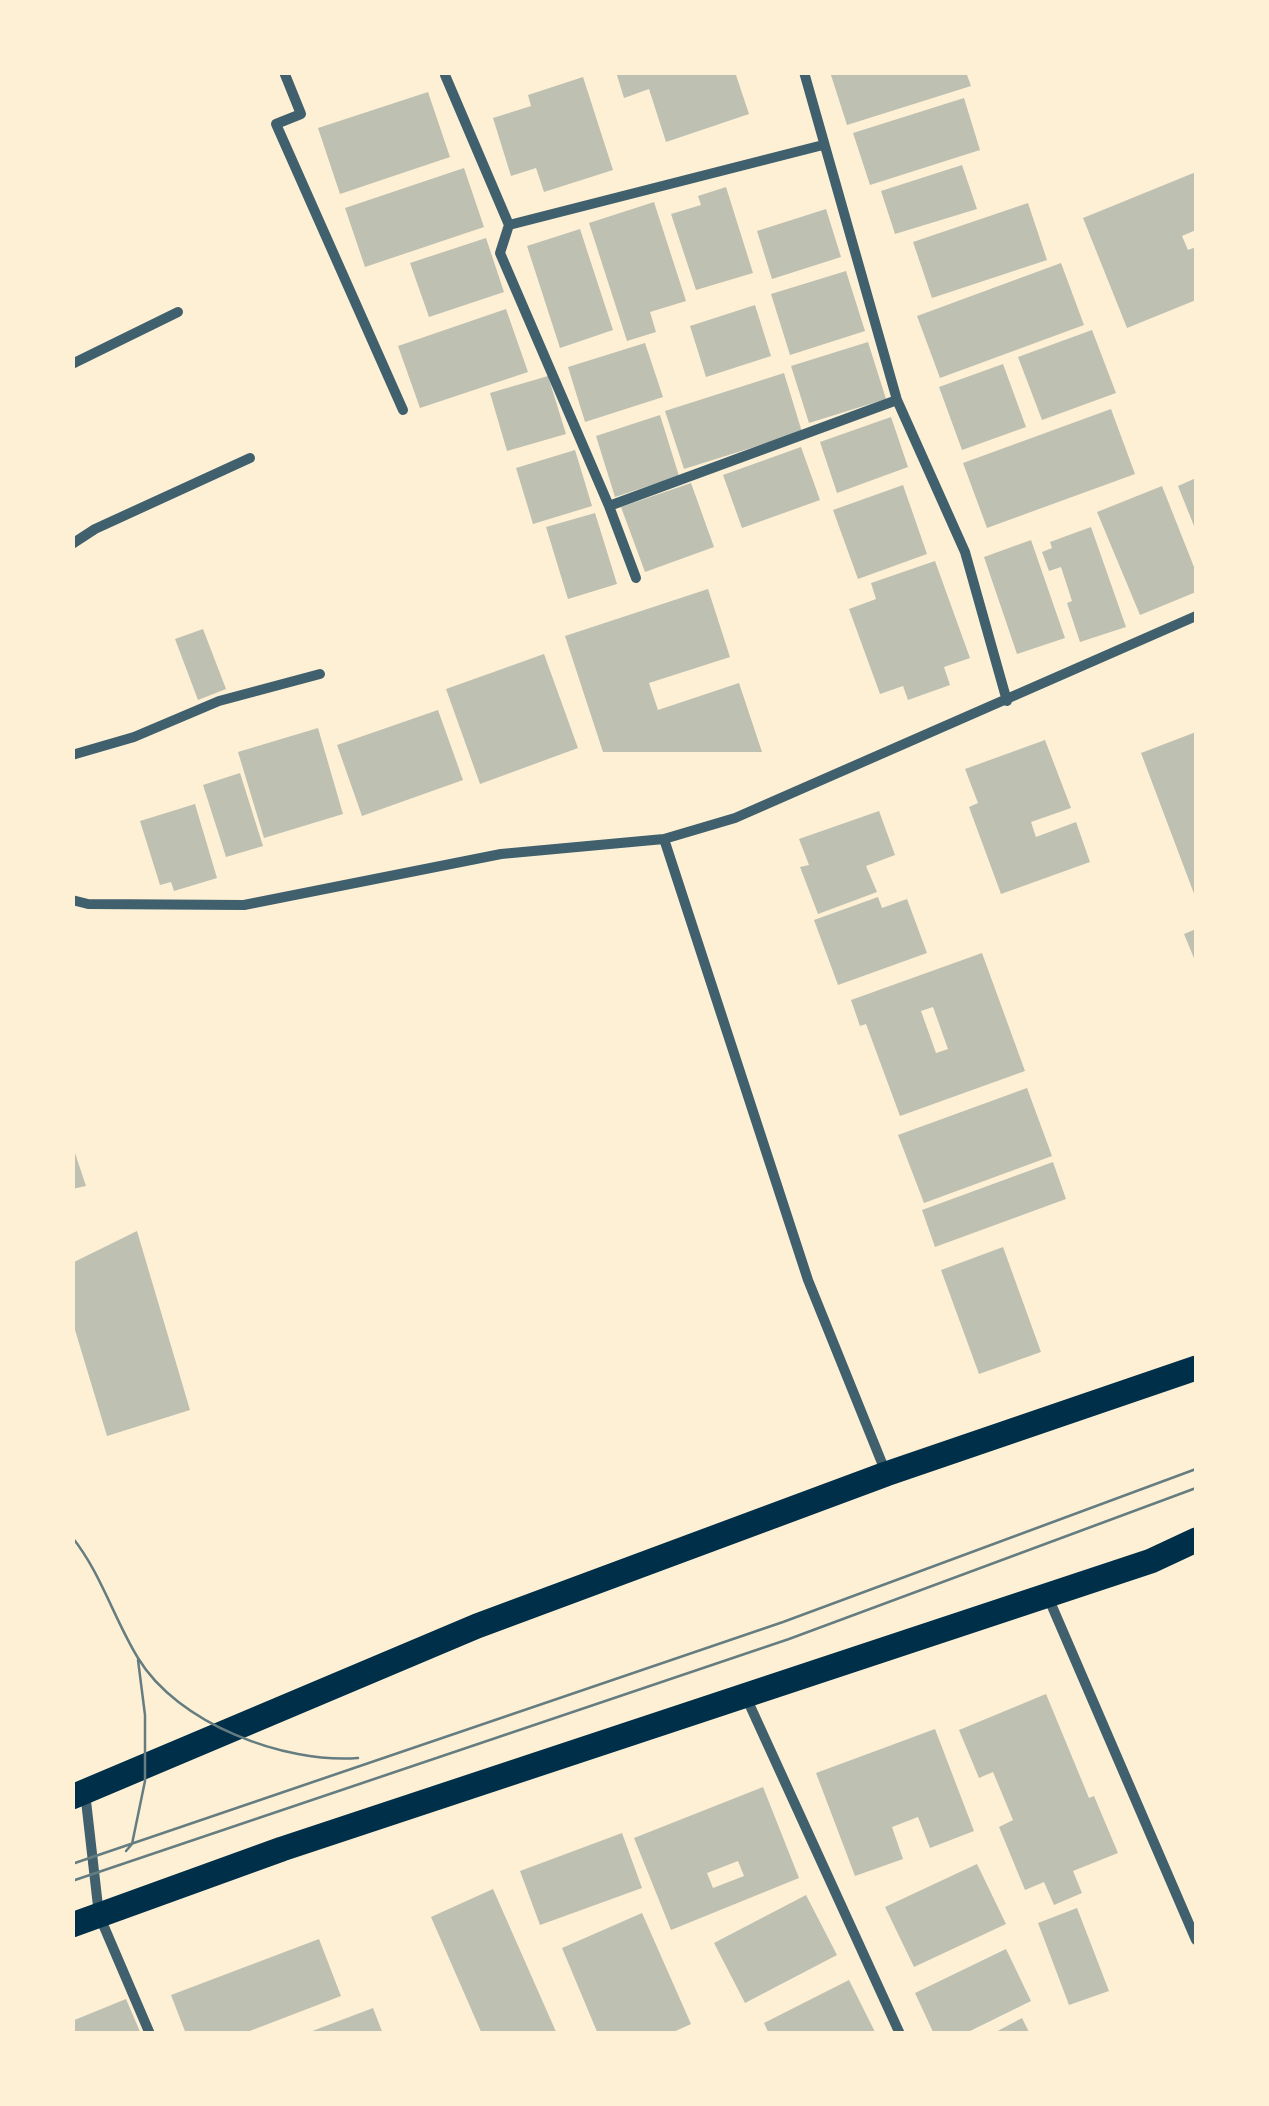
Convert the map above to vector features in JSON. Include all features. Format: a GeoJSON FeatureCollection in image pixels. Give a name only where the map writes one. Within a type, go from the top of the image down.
{"type":"FeatureCollection","features":[{"type":"Feature","properties":{"kind":"main road"},"geometry":{"type":"LineString","coordinates":[[79,1794],[478,1626],[886,1474],[1196,1368]]}},
{"type":"Feature","properties":{"kind":"main road"},"geometry":{"type":"LineString","coordinates":[[72,1925],[282,1850],[1151,1560],[1196,1540]]}},
{"type":"Feature","properties":{"kind":"street"},"geometry":{"type":"LineString","coordinates":[[284,72],[300,114],[276,124],[402,410]]}},
{"type":"Feature","properties":{"kind":"street"},"geometry":{"type":"LineString","coordinates":[[804,72],[897,400],[964,552],[1007,701]]}},
{"type":"Feature","properties":{"kind":"street"},"geometry":{"type":"LineString","coordinates":[[445,75],[510,225],[500,253],[636,578]]}},
{"type":"Feature","properties":{"kind":"street"},"geometry":{"type":"LineString","coordinates":[[510,225],[823,145]]}},
{"type":"Feature","properties":{"kind":"street"},"geometry":{"type":"LineString","coordinates":[[72,364],[178,312]]}},
{"type":"Feature","properties":{"kind":"street"},"geometry":{"type":"LineString","coordinates":[[609,506],[897,400]]}},
{"type":"Feature","properties":{"kind":"street"},"geometry":{"type":"LineString","coordinates":[[72,544],[95,529],[250,458]]}},
{"type":"Feature","properties":{"kind":"street"},"geometry":{"type":"LineString","coordinates":[[72,900],[88,904],[244,905],[501,854],[664,839],[735,818],[1196,616]]}},
{"type":"Feature","properties":{"kind":"street"},"geometry":{"type":"LineString","coordinates":[[72,754],[134,736],[219,701],[320,674]]}},
{"type":"Feature","properties":{"kind":"street"},"geometry":{"type":"LineString","coordinates":[[664,839],[808,1280],[886,1474]]}},
{"type":"Feature","properties":{"kind":"street"},"geometry":{"type":"LineString","coordinates":[[1047,1595],[1196,1940]]}},
{"type":"Feature","properties":{"kind":"street"},"geometry":{"type":"LineString","coordinates":[[746,1696],[900,2034]]}},
{"type":"Feature","properties":{"kind":"street"},"geometry":{"type":"LineString","coordinates":[[79,1794],[99,1916],[150,2034]]}},
{"type":"Feature","properties":{"kind":"building"},"geometry":{"type":"Polygon","coordinates":[[[616,72],[735,72],[749,114],[666,142],[649,89],[624,98],[616,72]]]}},
{"type":"Feature","properties":{"kind":"building"},"geometry":{"type":"Polygon","coordinates":[[[830,72],[966,72],[971,86],[847,125],[830,72]]]}},
{"type":"Feature","properties":{"kind":"building"},"geometry":{"type":"Polygon","coordinates":[[[583,77],[613,170],[544,192],[536,168],[511,176],[493,118],[531,106],[528,95],[583,77]]]}},
{"type":"Feature","properties":{"kind":"building"},"geometry":{"type":"Polygon","coordinates":[[[428,92],[450,157],[340,194],[318,128],[428,92]]]}},
{"type":"Feature","properties":{"kind":"building"},"geometry":{"type":"Polygon","coordinates":[[[964,98],[980,150],[870,185],[853,133],[964,98]]]}},
{"type":"Feature","properties":{"kind":"building"},"geometry":{"type":"Polygon","coordinates":[[[962,165],[977,209],[895,234],[881,191],[962,165]]]}},
{"type":"Feature","properties":{"kind":"building"},"geometry":{"type":"Polygon","coordinates":[[[464,168],[484,227],[365,267],[345,208],[464,168]]]}},
{"type":"Feature","properties":{"kind":"building"},"geometry":{"type":"Polygon","coordinates":[[[1196,172],[1196,230],[1182,236],[1188,250],[1196,247],[1196,300],[1127,328],[1083,218],[1196,172]]]}},
{"type":"Feature","properties":{"kind":"building"},"geometry":{"type":"Polygon","coordinates":[[[726,187],[753,273],[696,290],[671,214],[701,205],[698,196],[726,187]]]}},
{"type":"Feature","properties":{"kind":"building"},"geometry":{"type":"Polygon","coordinates":[[[654,202],[686,301],[650,312],[656,332],[627,341],[589,223],[654,202]]]}},
{"type":"Feature","properties":{"kind":"building"},"geometry":{"type":"Polygon","coordinates":[[[1028,203],[1047,260],[932,298],[913,242],[1028,203]]]}},
{"type":"Feature","properties":{"kind":"building"},"geometry":{"type":"Polygon","coordinates":[[[826,209],[841,257],[772,279],[757,231],[826,209]]]}},
{"type":"Feature","properties":{"kind":"building"},"geometry":{"type":"Polygon","coordinates":[[[580,229],[613,330],[560,348],[527,246],[580,229]]]}},
{"type":"Feature","properties":{"kind":"building"},"geometry":{"type":"Polygon","coordinates":[[[486,238],[504,292],[429,317],[410,263],[486,238]]]}},
{"type":"Feature","properties":{"kind":"building"},"geometry":{"type":"Polygon","coordinates":[[[1061,263],[1084,325],[940,378],[917,316],[1061,263]]]}},
{"type":"Feature","properties":{"kind":"building"},"geometry":{"type":"Polygon","coordinates":[[[846,271],[865,331],[790,355],[771,294],[846,271]]]}},
{"type":"Feature","properties":{"kind":"building"},"geometry":{"type":"Polygon","coordinates":[[[755,305],[771,356],[706,377],[690,326],[755,305]]]}},
{"type":"Feature","properties":{"kind":"building"},"geometry":{"type":"Polygon","coordinates":[[[506,309],[528,372],[420,408],[398,346],[506,309]]]}},
{"type":"Feature","properties":{"kind":"building"},"geometry":{"type":"Polygon","coordinates":[[[1092,330],[1116,393],[1042,420],[1018,357],[1092,330]]]}},
{"type":"Feature","properties":{"kind":"building"},"geometry":{"type":"Polygon","coordinates":[[[868,342],[886,399],[809,423],[791,366],[868,342]]]}},
{"type":"Feature","properties":{"kind":"building"},"geometry":{"type":"Polygon","coordinates":[[[645,343],[663,397],[585,422],[568,367],[645,343]]]}},
{"type":"Feature","properties":{"kind":"building"},"geometry":{"type":"Polygon","coordinates":[[[1003,364],[1026,427],[962,450],[939,387],[1003,364]]]}},
{"type":"Feature","properties":{"kind":"building"},"geometry":{"type":"Polygon","coordinates":[[[784,373],[802,432],[684,469],[665,411],[784,373]]]}},
{"type":"Feature","properties":{"kind":"building"},"geometry":{"type":"Polygon","coordinates":[[[548,376],[566,434],[507,451],[490,393],[548,376]]]}},
{"type":"Feature","properties":{"kind":"building"},"geometry":{"type":"Polygon","coordinates":[[[1111,409],[1135,474],[987,528],[963,463],[1111,409]]]}},
{"type":"Feature","properties":{"kind":"building"},"geometry":{"type":"Polygon","coordinates":[[[660,415],[679,476],[615,497],[596,436],[660,415]]]}},
{"type":"Feature","properties":{"kind":"building"},"geometry":{"type":"Polygon","coordinates":[[[891,417],[908,467],[837,493],[820,442],[891,417]]]}},
{"type":"Feature","properties":{"kind":"building"},"geometry":{"type":"Polygon","coordinates":[[[801,447],[820,500],[742,528],[723,475],[801,447]]]}},
{"type":"Feature","properties":{"kind":"building"},"geometry":{"type":"Polygon","coordinates":[[[575,450],[592,506],[533,524],[516,468],[575,450]]]}},
{"type":"Feature","properties":{"kind":"building"},"geometry":{"type":"Polygon","coordinates":[[[1196,478],[1196,531],[1178,486],[1196,478]]]}},
{"type":"Feature","properties":{"kind":"building"},"geometry":{"type":"Polygon","coordinates":[[[691,483],[714,547],[645,572],[621,507],[691,483]]]}},
{"type":"Feature","properties":{"kind":"building"},"geometry":{"type":"Polygon","coordinates":[[[903,485],[927,554],[858,579],[833,510],[903,485]]]}},
{"type":"Feature","properties":{"kind":"building"},"geometry":{"type":"Polygon","coordinates":[[[1162,486],[1196,572],[1196,592],[1140,615],[1097,512],[1162,486]]]}},
{"type":"Feature","properties":{"kind":"building"},"geometry":{"type":"Polygon","coordinates":[[[595,513],[617,584],[568,599],[546,527],[595,513]]]}},
{"type":"Feature","properties":{"kind":"building"},"geometry":{"type":"Polygon","coordinates":[[[1091,527],[1126,627],[1080,642],[1067,603],[1072,601],[1061,567],[1049,571],[1042,552],[1052,548],[1050,542],[1091,527]]]}},
{"type":"Feature","properties":{"kind":"building"},"geometry":{"type":"Polygon","coordinates":[[[1031,540],[1065,638],[1017,654],[984,557],[1031,540]]]}},
{"type":"Feature","properties":{"kind":"building"},"geometry":{"type":"Polygon","coordinates":[[[935,561],[970,658],[944,667],[950,685],[908,700],[903,686],[880,694],[849,609],[876,599],[871,583],[935,561]]]}},
{"type":"Feature","properties":{"kind":"building"},"geometry":{"type":"Polygon","coordinates":[[[708,589],[730,657],[649,683],[658,710],[739,683],[762,752],[603,752],[565,636],[708,589]]]}},
{"type":"Feature","properties":{"kind":"building"},"geometry":{"type":"Polygon","coordinates":[[[203,629],[226,689],[198,700],[175,639],[203,629]]]}},
{"type":"Feature","properties":{"kind":"building"},"geometry":{"type":"Polygon","coordinates":[[[544,654],[578,748],[480,784],[446,689],[544,654]]]}},
{"type":"Feature","properties":{"kind":"building"},"geometry":{"type":"Polygon","coordinates":[[[438,710],[463,780],[362,816],[337,745],[438,710]]]}},
{"type":"Feature","properties":{"kind":"building"},"geometry":{"type":"Polygon","coordinates":[[[318,728],[343,814],[264,838],[238,752],[318,728]]]}},
{"type":"Feature","properties":{"kind":"building"},"geometry":{"type":"Polygon","coordinates":[[[1196,732],[1196,899],[1141,753],[1196,732]]]}},
{"type":"Feature","properties":{"kind":"building"},"geometry":{"type":"Polygon","coordinates":[[[1045,740],[1071,808],[1031,822],[1036,837],[1076,822],[1090,862],[1001,894],[969,807],[978,803],[965,769],[1045,740]]]}},
{"type":"Feature","properties":{"kind":"building"},"geometry":{"type":"Polygon","coordinates":[[[240,773],[263,846],[226,857],[203,785],[240,773]]]}},
{"type":"Feature","properties":{"kind":"building"},"geometry":{"type":"Polygon","coordinates":[[[195,804],[217,878],[174,891],[171,882],[160,885],[140,821],[195,804]]]}},
{"type":"Feature","properties":{"kind":"building"},"geometry":{"type":"Polygon","coordinates":[[[879,811],[895,855],[866,866],[877,892],[818,914],[800,867],[809,865],[799,839],[879,811]]]}},
{"type":"Feature","properties":{"kind":"building"},"geometry":{"type":"Polygon","coordinates":[[[878,897],[882,908],[907,899],[927,953],[838,985],[814,920],[878,897]]]}},
{"type":"Feature","properties":{"kind":"building"},"geometry":{"type":"Polygon","coordinates":[[[1196,929],[1196,963],[1184,934],[1196,929]]]}},
{"type":"Feature","properties":{"kind":"building"},"geometry":{"type":"Polygon","coordinates":[[[982,953],[1025,1071],[900,1116],[866,1024],[860,1026],[851,1000],[982,953]],[[933,1007],[921,1011],[936,1053],[948,1049],[933,1007]]]}},
{"type":"Feature","properties":{"kind":"building"},"geometry":{"type":"Polygon","coordinates":[[[1027,1088],[1052,1156],[924,1203],[898,1135],[1027,1088]]]}},
{"type":"Feature","properties":{"kind":"building"},"geometry":{"type":"Polygon","coordinates":[[[72,1144],[86,1186],[72,1189],[72,1144]]]}},
{"type":"Feature","properties":{"kind":"building"},"geometry":{"type":"Polygon","coordinates":[[[1053,1162],[1066,1199],[935,1247],[922,1210],[1053,1162]]]}},
{"type":"Feature","properties":{"kind":"building"},"geometry":{"type":"Polygon","coordinates":[[[137,1231],[190,1410],[107,1436],[72,1320],[72,1263],[137,1231]]]}},
{"type":"Feature","properties":{"kind":"building"},"geometry":{"type":"Polygon","coordinates":[[[1003,1247],[1041,1352],[979,1374],[941,1270],[1003,1247]]]}},
{"type":"Feature","properties":{"kind":"building"},"geometry":{"type":"Polygon","coordinates":[[[1046,1694],[1089,1798],[1094,1796],[1118,1853],[1073,1871],[1082,1893],[1054,1905],[1044,1882],[1025,1890],[999,1827],[1013,1820],[993,1772],[979,1778],[959,1730],[1046,1694]]]}},
{"type":"Feature","properties":{"kind":"building"},"geometry":{"type":"Polygon","coordinates":[[[935,1729],[974,1831],[930,1848],[918,1817],[892,1827],[903,1859],[855,1876],[816,1773],[935,1729]]]}},
{"type":"Feature","properties":{"kind":"building"},"geometry":{"type":"Polygon","coordinates":[[[763,1787],[799,1878],[671,1930],[634,1838],[763,1787]],[[738,1861],[707,1873],[713,1888],[744,1876],[738,1861]]]}},
{"type":"Feature","properties":{"kind":"building"},"geometry":{"type":"Polygon","coordinates":[[[622,1833],[642,1888],[540,1925],[520,1871],[622,1833]]]}},
{"type":"Feature","properties":{"kind":"building"},"geometry":{"type":"Polygon","coordinates":[[[977,1864],[1006,1924],[914,1967],[885,1907],[977,1864]]]}},
{"type":"Feature","properties":{"kind":"building"},"geometry":{"type":"Polygon","coordinates":[[[493,1889],[557,2034],[482,2034],[431,1917],[493,1889]]]}},
{"type":"Feature","properties":{"kind":"building"},"geometry":{"type":"Polygon","coordinates":[[[806,1895],[837,1955],[745,2003],[714,1943],[806,1895]]]}},
{"type":"Feature","properties":{"kind":"building"},"geometry":{"type":"Polygon","coordinates":[[[1077,1908],[1109,1991],[1069,2005],[1038,1923],[1077,1908]]]}},
{"type":"Feature","properties":{"kind":"building"},"geometry":{"type":"Polygon","coordinates":[[[642,1913],[691,2024],[669,2034],[598,2034],[562,1948],[642,1913]]]}},
{"type":"Feature","properties":{"kind":"building"},"geometry":{"type":"Polygon","coordinates":[[[319,1939],[341,1996],[242,2034],[186,2034],[171,1995],[319,1939]]]}},
{"type":"Feature","properties":{"kind":"building"},"geometry":{"type":"Polygon","coordinates":[[[1006,1949],[1031,2001],[964,2034],[934,2034],[915,1993],[1006,1949]]]}},
{"type":"Feature","properties":{"kind":"building"},"geometry":{"type":"Polygon","coordinates":[[[849,1980],[876,2034],[769,2034],[764,2023],[849,1980]]]}},
{"type":"Feature","properties":{"kind":"building"},"geometry":{"type":"Polygon","coordinates":[[[126,1999],[141,2034],[72,2034],[72,2021],[126,1999]]]}},
{"type":"Feature","properties":{"kind":"building"},"geometry":{"type":"Polygon","coordinates":[[[373,2008],[383,2034],[307,2034],[307,2033],[373,2008]]]}},
{"type":"Feature","properties":{"kind":"building"},"geometry":{"type":"Polygon","coordinates":[[[1022,2018],[1030,2034],[992,2034],[1022,2018]]]}},
{"type":"Feature","properties":{"kind":"tram line"},"geometry":{"type":"LineString","coordinates":[[72,1864],[783,1622],[1196,1469]]}},
{"type":"Feature","properties":{"kind":"tram line"},"geometry":{"type":"LineString","coordinates":[[72,1881],[789,1639],[1196,1488]]}},
{"type":"Feature","properties":{"kind":"tram line"},"geometry":{"type":"LineString","coordinates":[[72,1537],[138,1658],[178,1702],[205,1720],[266,1746],[298,1754],[358,1758]]}},
{"type":"Feature","properties":{"kind":"tram line"},"geometry":{"type":"LineString","coordinates":[[126,1851],[132,1844],[145,1781],[145,1715],[138,1660]]}}]}
